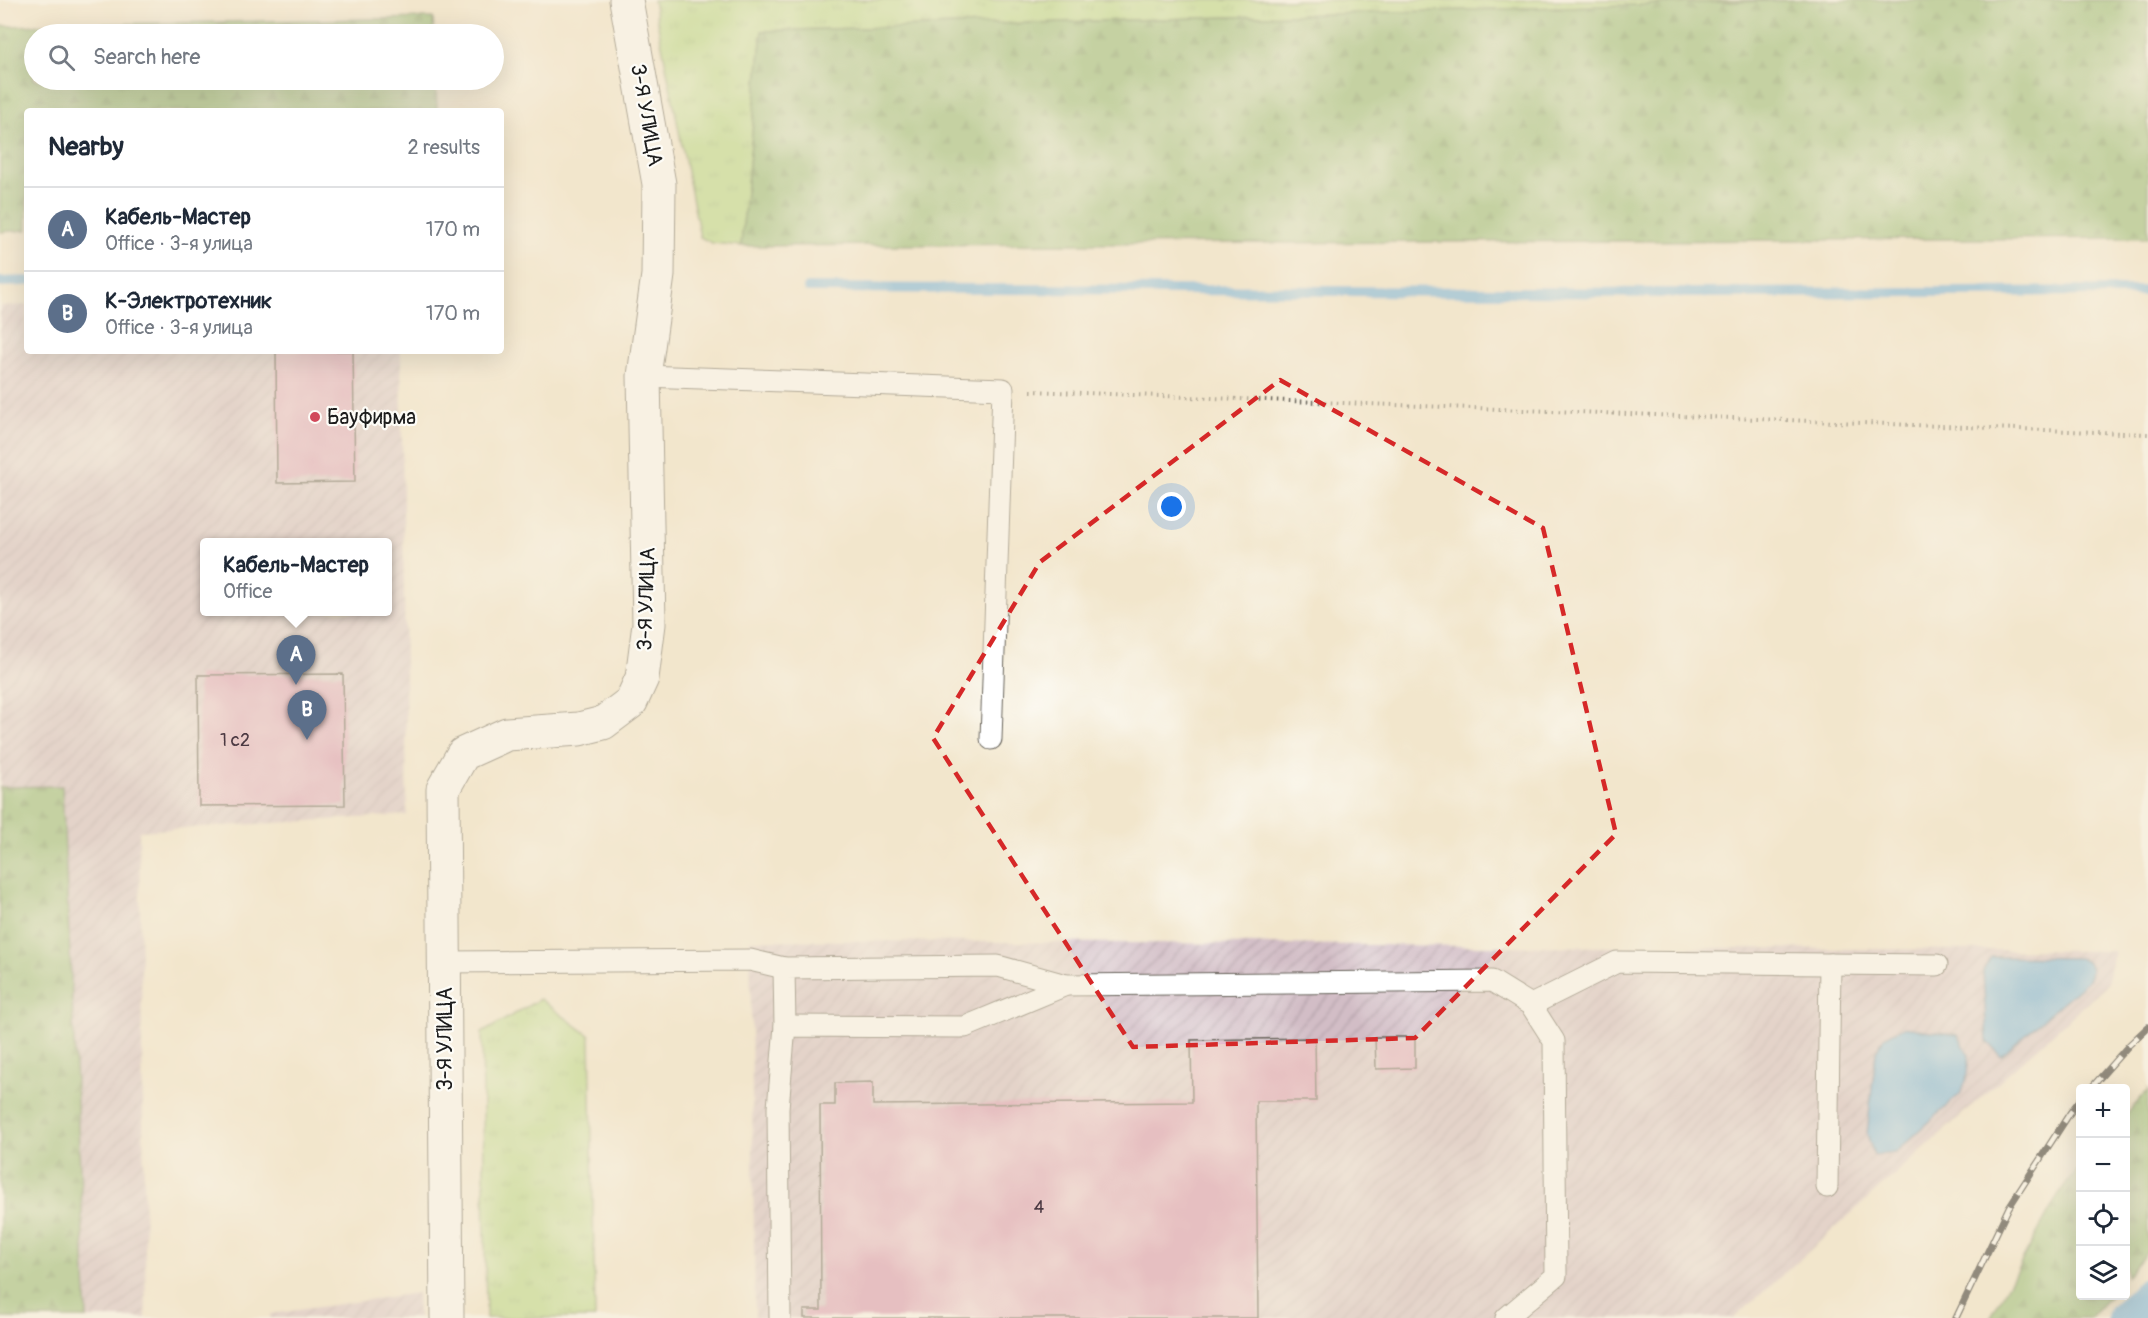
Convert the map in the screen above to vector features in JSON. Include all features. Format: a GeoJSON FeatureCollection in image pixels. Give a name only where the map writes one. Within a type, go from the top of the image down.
{"type":"FeatureCollection","features":[{"type":"Feature","properties":{"kind":"street","name":"3-Я УЛИЦА"},"geometry":{"type":"LineString","coordinates":[[447,1318],[443,789],[463,754],[507,734],[579,729],[603,723],[632,702],[642,678],[649,624],[644,376],[658,275],[659,184],[626,0]]}},
{"type":"Feature","properties":{"kind":"lane"},"geometry":{"type":"LineString","coordinates":[[644,376],[1004,389],[991,739]]}},
{"type":"Feature","properties":{"kind":"lane"},"geometry":{"type":"LineString","coordinates":[[444,963],[750,960],[784,968],[998,966],[1066,986],[1492,981],[1531,1005],[1554,1041],[1556,1276],[1506,1318]]}},
{"type":"Feature","properties":{"kind":"lane"},"geometry":{"type":"LineString","coordinates":[[1531,1005],[1617,962],[1937,965]]}},
{"type":"Feature","properties":{"kind":"lane"},"geometry":{"type":"LineString","coordinates":[[1827,1187],[1830,964]]}},
{"type":"Feature","properties":{"kind":"lane"},"geometry":{"type":"LineString","coordinates":[[780,1318],[778,1108],[785,1026],[784,968]]}},
{"type":"Feature","properties":{"kind":"lane"},"geometry":{"type":"LineString","coordinates":[[785,1026],[964,1027],[1066,986]]}},
{"type":"Feature","properties":{"kind":"path"},"geometry":{"type":"LineString","coordinates":[[1004,389],[2148,434]]}},
{"type":"Feature","properties":{"kind":"highlighted area"},"geometry":{"type":"Polygon","coordinates":[[[1280,380],[1543,528],[1616,834],[1415,1038],[1133,1047],[933,738],[1040,562],[1280,380]]]}},
{"type":"Feature","properties":{"kind":"shaded area"},"geometry":{"type":"Polygon","coordinates":[[[24,305],[24,354],[401,354],[407,815],[139,831],[146,1318],[0,1318],[0,306],[24,305]]]}},
{"type":"Feature","properties":{"kind":"shaded area"},"geometry":{"type":"Polygon","coordinates":[[[750,940],[2114,951],[2107,985],[1734,1318],[755,1318],[750,940]]]}},
{"type":"Feature","properties":{"kind":"shaded area"},"geometry":{"type":"Polygon","coordinates":[[[417,1293],[418,1318],[270,1318],[270,1314],[417,1293]]]}},
{"type":"Feature","properties":{"kind":"green space"},"geometry":{"type":"Polygon","coordinates":[[[653,0],[1800,0],[762,31],[741,246],[712,243],[700,237],[653,0]]]}},
{"type":"Feature","properties":{"kind":"green space"},"geometry":{"type":"Polygon","coordinates":[[[1800,0],[2148,0],[2148,238],[741,246],[762,31],[1800,0]]]}},
{"type":"Feature","properties":{"kind":"green space"},"geometry":{"type":"Polygon","coordinates":[[[433,18],[433,24],[108,24],[433,18]]]}},
{"type":"Feature","properties":{"kind":"green space"},"geometry":{"type":"Polygon","coordinates":[[[0,26],[24,26],[24,90],[436,90],[437,108],[24,108],[24,230],[0,232],[0,26]]]}},
{"type":"Feature","properties":{"kind":"green space"},"geometry":{"type":"Polygon","coordinates":[[[62,786],[87,1318],[0,1318],[0,787],[62,786]]]}},
{"type":"Feature","properties":{"kind":"green space"},"geometry":{"type":"Polygon","coordinates":[[[540,999],[590,1036],[595,1318],[486,1318],[482,1033],[540,999]]]}},
{"type":"Feature","properties":{"kind":"green space"},"geometry":{"type":"Polygon","coordinates":[[[2148,1090],[2148,1251],[2130,1272],[2130,1138],[2130,1110],[2148,1090]]]}},
{"type":"Feature","properties":{"kind":"green space"},"geometry":{"type":"Polygon","coordinates":[[[2076,1171],[2076,1300],[2106,1300],[2090,1318],[1990,1318],[2059,1194],[2076,1171]]]}},
{"type":"Feature","properties":{"kind":"water"},"geometry":{"type":"Polygon","coordinates":[[[1991,957],[2081,958],[2088,963],[2091,971],[2087,981],[2001,1056],[1987,1041],[1983,971],[1991,957]]]}},
{"type":"Feature","properties":{"kind":"water"},"geometry":{"type":"Polygon","coordinates":[[[1903,1027],[1958,1035],[1969,1055],[1966,1081],[1960,1094],[1895,1153],[1874,1155],[1867,1134],[1876,1052],[1884,1037],[1903,1027]]]}},
{"type":"Feature","properties":{"kind":"building","name":"Бауфирма"},"geometry":{"type":"Polygon","coordinates":[[[276,354],[353,354],[355,482],[277,483],[276,354]]]}},
{"type":"Feature","properties":{"kind":"building"},"geometry":{"type":"Polygon","coordinates":[[[343,674],[345,805],[199,806],[198,675],[343,674]]]}},
{"type":"Feature","properties":{"kind":"building"},"geometry":{"type":"Polygon","coordinates":[[[1375,1037],[1415,1037],[1415,1068],[1376,1069],[1375,1037]]]}},
{"type":"Feature","properties":{"kind":"building"},"geometry":{"type":"Polygon","coordinates":[[[1315,1038],[1316,1101],[1256,1101],[1258,1318],[804,1318],[804,1310],[821,1310],[820,1105],[835,1105],[835,1083],[873,1082],[873,1105],[1192,1102],[1191,1040],[1315,1038]]]}},
{"type":"Feature","properties":{"kind":"waterway"},"geometry":{"type":"LineString","coordinates":[[0,282],[24,281]]}},
{"type":"Feature","properties":{"kind":"waterway"},"geometry":{"type":"LineString","coordinates":[[808,288],[1678,293],[2148,291]]}},
{"type":"Feature","properties":{"kind":"waterway"},"geometry":{"type":"LineString","coordinates":[[2125,1318],[2148,1296]]}},
{"type":"Feature","properties":{"kind":"railway"},"geometry":{"type":"LineString","coordinates":[[2095,1084],[2148,1027]]}},
{"type":"Feature","properties":{"kind":"railway"},"geometry":{"type":"LineString","coordinates":[[1956,1318],[2009,1207],[2076,1105]]}},
{"type":"Feature","properties":{"kind":"place","name":"Бауфирма"},"geometry":{"type":"Point","coordinates":[315,417]}},
{"type":"Feature","properties":{"kind":"place","name":"Кабель-Мастер"},"geometry":{"type":"Point","coordinates":[296,685]}},
{"type":"Feature","properties":{"kind":"place","name":"К-Электротехник"},"geometry":{"type":"Point","coordinates":[307,740]}}]}
